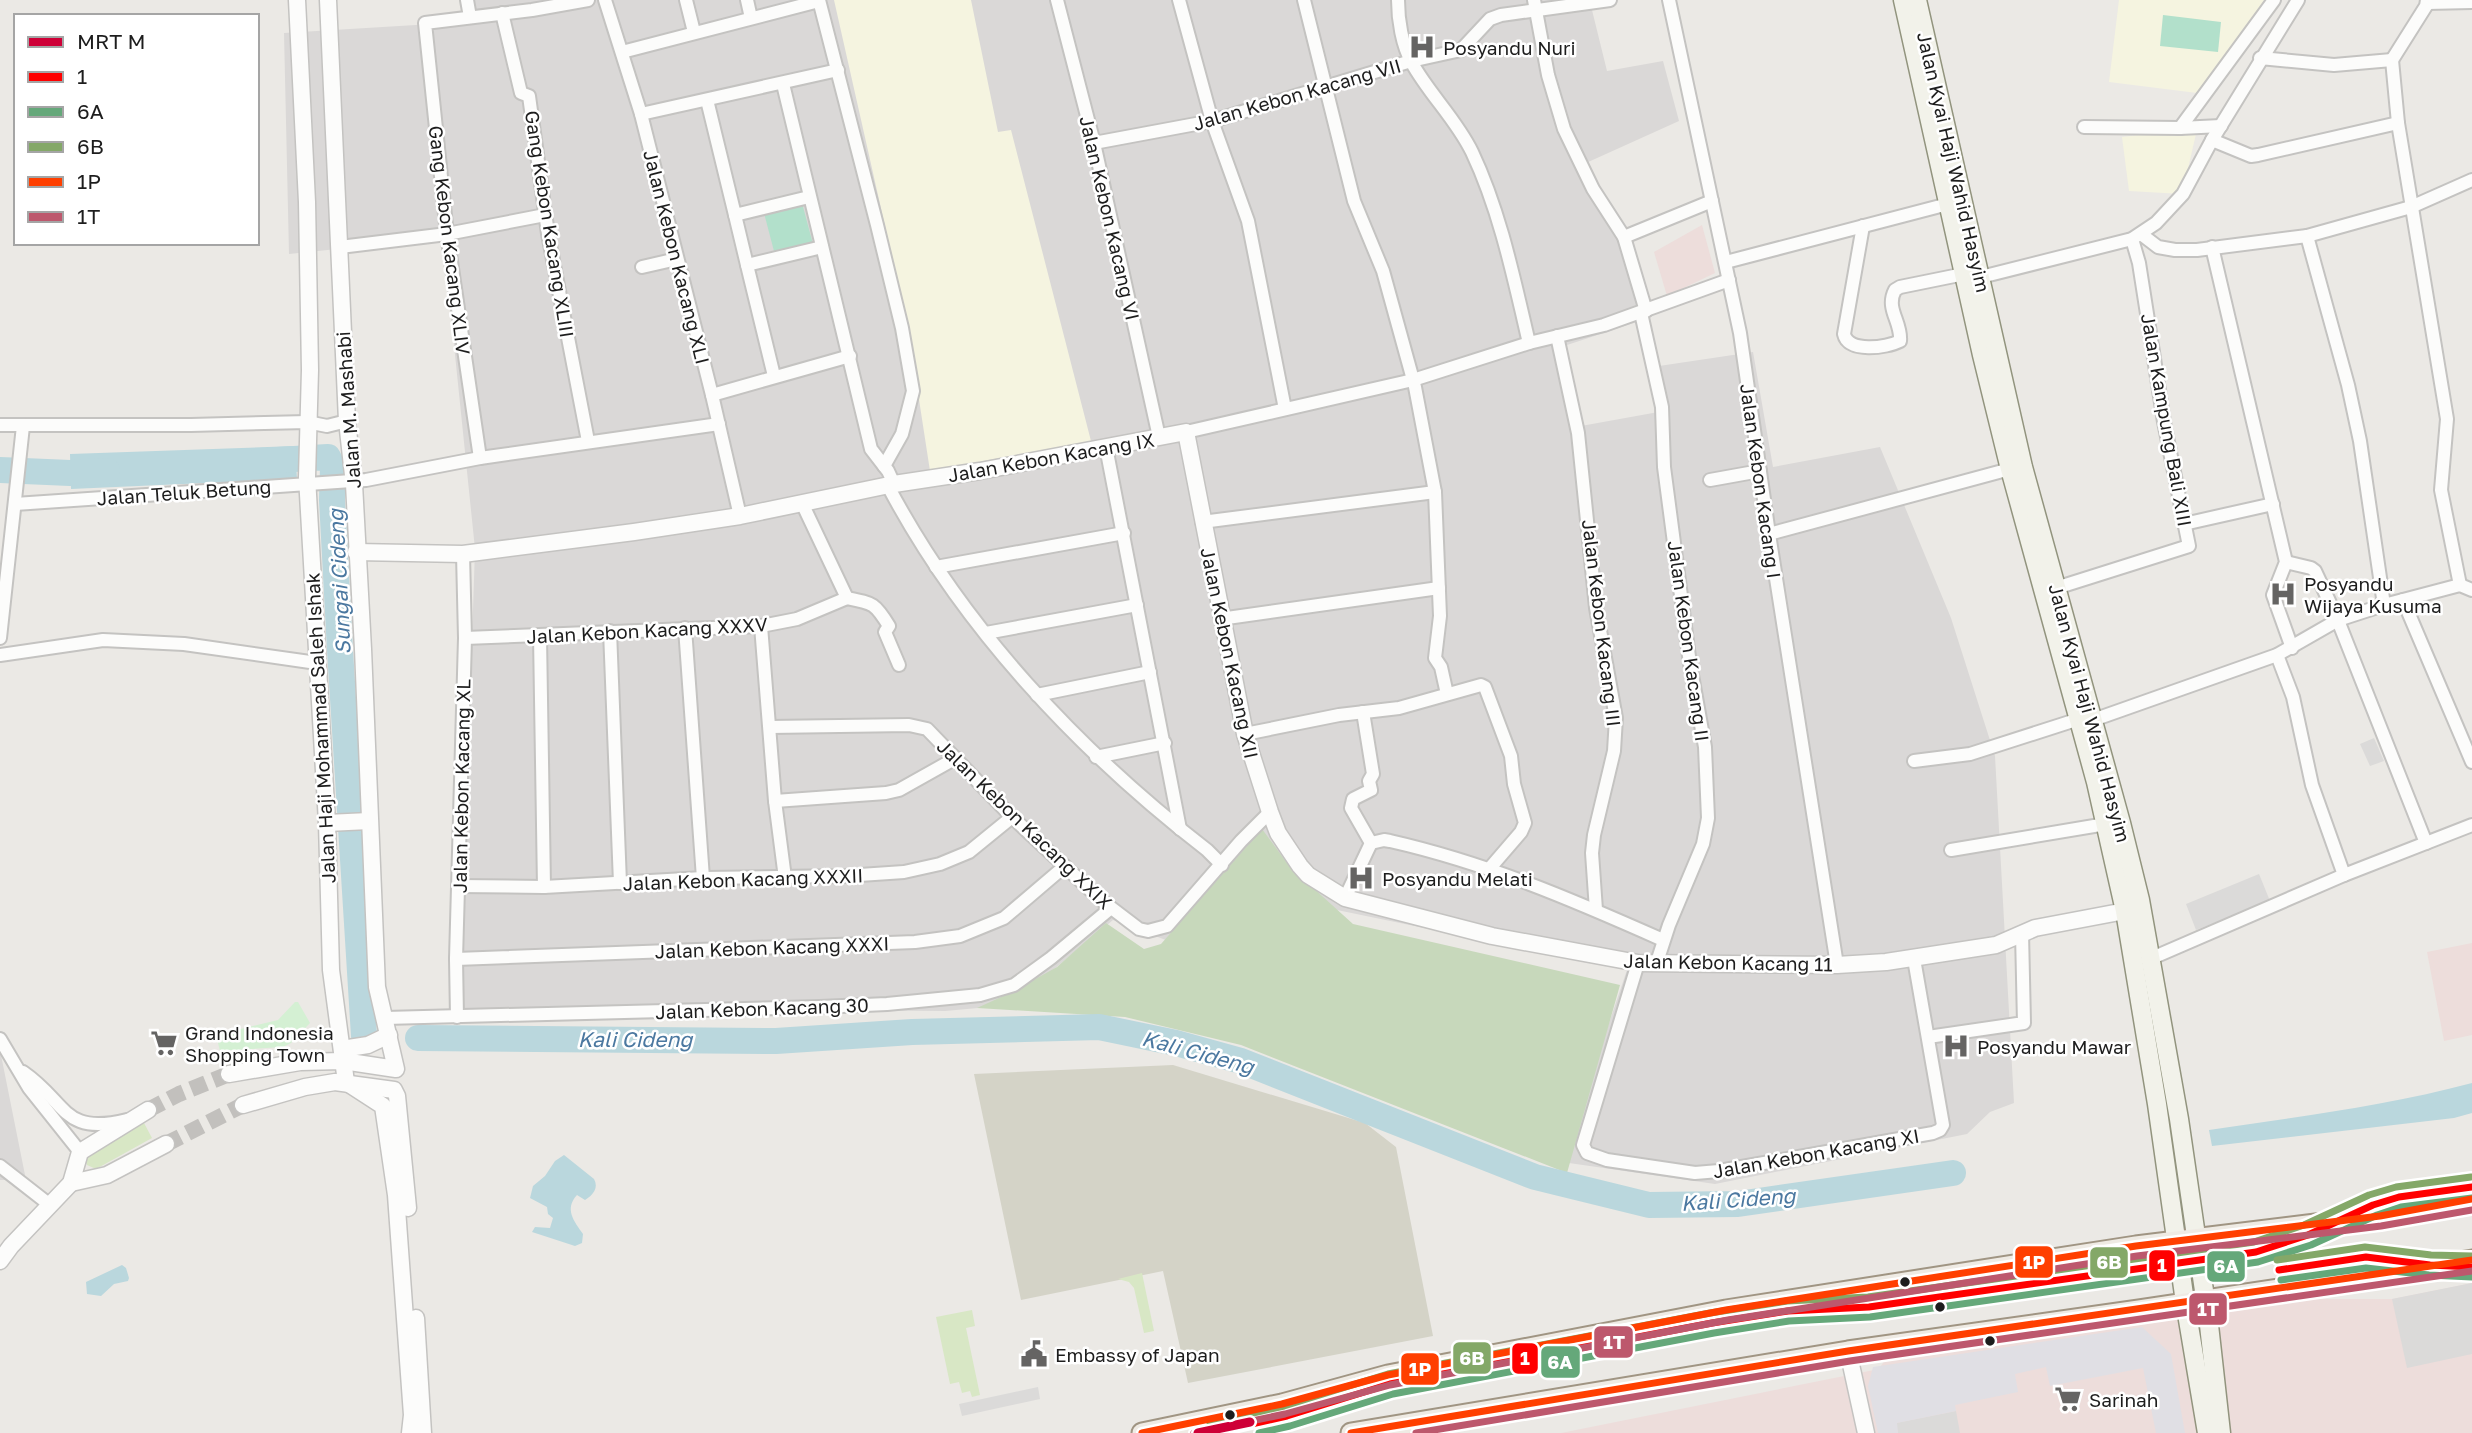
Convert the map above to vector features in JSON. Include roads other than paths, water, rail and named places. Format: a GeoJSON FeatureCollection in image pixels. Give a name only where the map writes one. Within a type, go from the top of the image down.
{"type":"FeatureCollection","features":[{"type":"Feature","properties":{"kind":"main road","name":"Jalan Kyai Haji Wahid Hasyim"},"geometry":{"type":"LineString","coordinates":[[1903,0],[1948,204],[2056,588],[2086,720],[2125,911],[2167,1168],[2204,1300],[2221,1433]]}},
{"type":"Feature","properties":{"kind":"main road","name":"Jalan Kyai Haji Wahid Hasyim"},"geometry":{"type":"LineString","coordinates":[[1917,0],[1970,277]]}},
{"type":"Feature","properties":{"kind":"main road","name":"Jalan Kyai Haji Wahid Hasyim"},"geometry":{"type":"LineString","coordinates":[[1989,354],[2010,469],[2086,720],[2121,822],[2152,958],[2185,1163],[2185,1302],[2207,1433]]}},
{"type":"Feature","properties":{"kind":"main road"},"geometry":{"type":"LineString","coordinates":[[1142,1433],[1282,1404],[1388,1375],[1726,1310],[2186,1239],[2380,1216],[2472,1199]]}},
{"type":"Feature","properties":{"kind":"main road"},"geometry":{"type":"LineString","coordinates":[[1351,1433],[1848,1352],[2472,1259]]}},
{"type":"Feature","properties":{"kind":"street","name":"Jalan Haji Mohammad Saleh Ishak"},"geometry":{"type":"LineString","coordinates":[[297,0],[307,202],[310,370],[308,481],[317,663],[332,823],[331,970],[346,1083]]}},
{"type":"Feature","properties":{"kind":"street","name":"Jalan M. Mashabi"},"geometry":{"type":"LineString","coordinates":[[328,0],[349,481],[363,649],[364,821],[377,987],[396,1069],[342,1055]]}},
{"type":"Feature","properties":{"kind":"street"},"geometry":{"type":"LineString","coordinates":[[467,0],[470,17],[588,0]]}},
{"type":"Feature","properties":{"kind":"street","name":"Jalan Kebon Kacang XLI"},"geometry":{"type":"LineString","coordinates":[[605,0],[641,114],[740,516]]}},
{"type":"Feature","properties":{"kind":"street"},"geometry":{"type":"LineString","coordinates":[[686,0],[694,32]]}},
{"type":"Feature","properties":{"kind":"street"},"geometry":{"type":"LineString","coordinates":[[747,0],[751,18]]}},
{"type":"Feature","properties":{"kind":"street","name":"Jalan Kebon Kacang VI"},"geometry":{"type":"LineString","coordinates":[[1057,0],[1094,143],[1159,437]]}},
{"type":"Feature","properties":{"kind":"street"},"geometry":{"type":"LineString","coordinates":[[1179,0],[1212,121],[1248,221],[1285,409]]}},
{"type":"Feature","properties":{"kind":"street"},"geometry":{"type":"LineString","coordinates":[[1304,0],[1328,87],[1353,201],[1379,262],[1413,380],[1435,492],[1440,616],[1435,659],[1441,667],[1447,694]]}},
{"type":"Feature","properties":{"kind":"street"},"geometry":{"type":"LineString","coordinates":[[1398,0],[1398,18],[1410,61],[1459,131],[1480,170],[1502,239],[1528,342]]}},
{"type":"Feature","properties":{"kind":"street","name":"Jalan Kebon Kacang VII"},"geometry":{"type":"LineString","coordinates":[[1094,143],[1212,121],[1410,61],[1461,50],[1490,19],[1536,5],[1610,0]]}},
{"type":"Feature","properties":{"kind":"street","name":"Jalan Kebon Kacang I"},"geometry":{"type":"LineString","coordinates":[[1669,0],[1740,332],[1836,965]]}},
{"type":"Feature","properties":{"kind":"street"},"geometry":{"type":"LineString","coordinates":[[2180,128],[2274,0]]}},
{"type":"Feature","properties":{"kind":"street"},"geometry":{"type":"LineString","coordinates":[[1863,226],[1844,334],[1847,343],[1852,345],[1876,346],[1900,341],[1891,303],[1895,290],[1900,287],[1970,277],[2137,237],[2156,223],[2183,194],[2260,58],[2298,0]]}},
{"type":"Feature","properties":{"kind":"street"},"geometry":{"type":"LineString","coordinates":[[622,52],[819,1],[902,328],[913,391],[902,434],[884,466]]}},
{"type":"Feature","properties":{"kind":"street"},"geometry":{"type":"LineString","coordinates":[[1914,761],[1970,754],[2086,720],[2277,655],[2338,620],[2403,600],[2466,588],[2441,490],[2446,419],[2398,123],[2392,60],[2427,2],[2472,2]]}},
{"type":"Feature","properties":{"kind":"street","name":"Jalan Kebon Kacang II"},"geometry":{"type":"LineString","coordinates":[[1536,5],[1548,75],[1564,130],[1593,189],[1624,237],[1644,312],[1662,407],[1664,467],[1690,664],[1705,747],[1709,818],[1703,844],[1663,940],[1657,962]]}},
{"type":"Feature","properties":{"kind":"street","name":"Gang Kebon Kacang XLIII"},"geometry":{"type":"LineString","coordinates":[[502,13],[521,93],[529,96],[545,215],[588,442]]}},
{"type":"Feature","properties":{"kind":"street","name":"Gang Kebon Kacang XLIV"},"geometry":{"type":"LineString","coordinates":[[470,17],[425,23],[447,234],[480,458]]}},
{"type":"Feature","properties":{"kind":"street"},"geometry":{"type":"LineString","coordinates":[[2260,58],[2334,65],[2392,60]]}},
{"type":"Feature","properties":{"kind":"street"},"geometry":{"type":"LineString","coordinates":[[641,114],[838,70]]}},
{"type":"Feature","properties":{"kind":"street"},"geometry":{"type":"LineString","coordinates":[[783,84],[871,449],[884,466],[891,485],[936,566],[1037,695],[1096,757],[1222,865]]}},
{"type":"Feature","properties":{"kind":"street"},"geometry":{"type":"LineString","coordinates":[[707,100],[774,376]]}},
{"type":"Feature","properties":{"kind":"street"},"geometry":{"type":"LineString","coordinates":[[2212,140],[2245,154],[2258,155],[2398,123]]}},
{"type":"Feature","properties":{"kind":"street"},"geometry":{"type":"LineString","coordinates":[[2084,127],[2221,126]]}},
{"type":"Feature","properties":{"kind":"street"},"geometry":{"type":"LineString","coordinates":[[2137,237],[2158,247],[2175,250],[2307,236],[2411,207],[2472,180]]}},
{"type":"Feature","properties":{"kind":"street"},"geometry":{"type":"LineString","coordinates":[[735,215],[809,197]]}},
{"type":"Feature","properties":{"kind":"street"},"geometry":{"type":"LineString","coordinates":[[1624,237],[1712,201]]}},
{"type":"Feature","properties":{"kind":"street"},"geometry":{"type":"LineString","coordinates":[[1726,262],[1948,204]]}},
{"type":"Feature","properties":{"kind":"street"},"geometry":{"type":"LineString","coordinates":[[340,247],[447,234],[545,215]]}},
{"type":"Feature","properties":{"kind":"street"},"geometry":{"type":"LineString","coordinates":[[2307,236],[2353,407],[2384,605]]}},
{"type":"Feature","properties":{"kind":"street","name":"Jalan Kampung Bali XIII"},"geometry":{"type":"LineString","coordinates":[[2056,588],[2187,548],[2189,544],[2164,422],[2137,237]]}},
{"type":"Feature","properties":{"kind":"street"},"geometry":{"type":"LineString","coordinates":[[747,265],[822,247]]}},
{"type":"Feature","properties":{"kind":"street"},"geometry":{"type":"LineString","coordinates":[[2213,247],[2286,562],[2273,595],[2292,648]]}},
{"type":"Feature","properties":{"kind":"street"},"geometry":{"type":"LineString","coordinates":[[642,267],[677,259]]}},
{"type":"Feature","properties":{"kind":"street","name":"Jalan Kebon Kacang IX"},"geometry":{"type":"LineString","coordinates":[[356,552],[463,554],[740,516],[891,485],[1186,432],[1413,380],[1528,342],[1557,337],[1644,312],[1729,279]]}},
{"type":"Feature","properties":{"kind":"street","name":"Jalan Kebon Kacang III"},"geometry":{"type":"LineString","coordinates":[[1557,337],[1578,433],[1596,608],[1616,718],[1614,751],[1594,835],[1592,866],[1596,910]]}},
{"type":"Feature","properties":{"kind":"street"},"geometry":{"type":"LineString","coordinates":[[712,395],[850,356]]}},
{"type":"Feature","properties":{"kind":"street"},"geometry":{"type":"LineString","coordinates":[[0,425],[307,427],[347,421]]}},
{"type":"Feature","properties":{"kind":"street","name":"Jalan Teluk Betung"},"geometry":{"type":"LineString","coordinates":[[15,504],[308,481],[349,481],[480,458],[719,424]]}},
{"type":"Feature","properties":{"kind":"street"},"geometry":{"type":"LineString","coordinates":[[0,638],[23,426]]}},
{"type":"Feature","properties":{"kind":"street","name":"Jalan Kebon Kacang XII"},"geometry":{"type":"LineString","coordinates":[[1186,432],[1220,619],[1245,734],[1278,833],[1300,866]]}},
{"type":"Feature","properties":{"kind":"street"},"geometry":{"type":"LineString","coordinates":[[1106,447],[1180,829]]}},
{"type":"Feature","properties":{"kind":"street"},"geometry":{"type":"LineString","coordinates":[[1769,534],[2010,469]]}},
{"type":"Feature","properties":{"kind":"street"},"geometry":{"type":"LineString","coordinates":[[1710,480],[1760,471]]}},
{"type":"Feature","properties":{"kind":"street"},"geometry":{"type":"LineString","coordinates":[[1202,522],[1435,492]]}},
{"type":"Feature","properties":{"kind":"street"},"geometry":{"type":"LineString","coordinates":[[802,503],[847,598],[871,602],[889,626],[885,632],[899,664]]}},
{"type":"Feature","properties":{"kind":"street"},"geometry":{"type":"LineString","coordinates":[[2184,524],[2273,504]]}},
{"type":"Feature","properties":{"kind":"street"},"geometry":{"type":"LineString","coordinates":[[936,566],[1124,533]]}},
{"type":"Feature","properties":{"kind":"street","name":"Jalan Kebon Kacang XL"},"geometry":{"type":"LineString","coordinates":[[457,1017],[456,959],[465,638],[463,554]]}},
{"type":"Feature","properties":{"kind":"street"},"geometry":{"type":"LineString","coordinates":[[2286,562],[2313,569],[2338,620],[2426,844]]}},
{"type":"Feature","properties":{"kind":"street"},"geometry":{"type":"LineString","coordinates":[[1220,619],[1439,588]]}},
{"type":"Feature","properties":{"kind":"street","name":"Jalan Kebon Kacang XXXV"},"geometry":{"type":"LineString","coordinates":[[465,638],[761,626],[797,619],[847,598]]}},
{"type":"Feature","properties":{"kind":"street"},"geometry":{"type":"LineString","coordinates":[[2403,600],[2472,762]]}},
{"type":"Feature","properties":{"kind":"street"},"geometry":{"type":"LineString","coordinates":[[986,633],[1137,605]]}},
{"type":"Feature","properties":{"kind":"street"},"geometry":{"type":"LineString","coordinates":[[761,626],[775,802],[785,878]]}},
{"type":"Feature","properties":{"kind":"street"},"geometry":{"type":"LineString","coordinates":[[685,628],[704,878]]}},
{"type":"Feature","properties":{"kind":"street"},"geometry":{"type":"LineString","coordinates":[[610,631],[621,883]]}},
{"type":"Feature","properties":{"kind":"street"},"geometry":{"type":"LineString","coordinates":[[540,636],[544,887]]}},
{"type":"Feature","properties":{"kind":"street"},"geometry":{"type":"LineString","coordinates":[[0,655],[103,640],[184,644],[317,663]]}},
{"type":"Feature","properties":{"kind":"street"},"geometry":{"type":"LineString","coordinates":[[2277,655],[2292,697],[2312,785],[2344,874]]}},
{"type":"Feature","properties":{"kind":"street"},"geometry":{"type":"LineString","coordinates":[[1037,695],[1150,672]]}},
{"type":"Feature","properties":{"kind":"street"},"geometry":{"type":"LineString","coordinates":[[1245,734],[1339,715],[1399,708],[1481,685],[1485,687],[1511,756],[1514,784],[1525,823],[1521,832],[1490,868]]}},
{"type":"Feature","properties":{"kind":"street"},"geometry":{"type":"LineString","coordinates":[[1363,712],[1373,774],[1369,780],[1371,790],[1353,799],[1351,808],[1371,843]]}},
{"type":"Feature","properties":{"kind":"street","name":"Jalan Kebon Kacang XXIX"},"geometry":{"type":"LineString","coordinates":[[770,727],[909,725],[927,729],[1012,817],[1065,866],[1111,908],[1139,929],[1148,931],[1167,926],[1241,841],[1270,813]]}},
{"type":"Feature","properties":{"kind":"street"},"geometry":{"type":"LineString","coordinates":[[1096,757],[1165,743]]}},
{"type":"Feature","properties":{"kind":"street"},"geometry":{"type":"LineString","coordinates":[[775,802],[886,793],[899,789],[956,758]]}},
{"type":"Feature","properties":{"kind":"street","name":"Jalan Kebon Kacang XXXII"},"geometry":{"type":"LineString","coordinates":[[458,886],[544,887],[704,878],[785,878],[904,872],[940,864],[969,852],[1012,817]]}},
{"type":"Feature","properties":{"kind":"street"},"geometry":{"type":"LineString","coordinates":[[332,823],[364,821]]}},
{"type":"Feature","properties":{"kind":"street"},"geometry":{"type":"LineString","coordinates":[[1951,850],[2106,824]]}},
{"type":"Feature","properties":{"kind":"street"},"geometry":{"type":"LineString","coordinates":[[2152,958],[2344,874],[2472,825]]}},
{"type":"Feature","properties":{"kind":"street"},"geometry":{"type":"LineString","coordinates":[[1371,843],[1390,841],[1490,868],[1663,940]]}},
{"type":"Feature","properties":{"kind":"street"},"geometry":{"type":"LineString","coordinates":[[1346,898],[1371,843]]}},
{"type":"Feature","properties":{"kind":"street","name":"Jalan Kebon Kacang XXXI"},"geometry":{"type":"LineString","coordinates":[[456,959],[915,942],[960,936],[1004,918],[1065,866]]}},
{"type":"Feature","properties":{"kind":"street","name":"Jalan Kebon Kacang 11"},"geometry":{"type":"LineString","coordinates":[[1300,866],[1308,875],[1346,898],[1492,936],[1638,963],[1836,965],[1914,959],[1996,945],[2035,928],[2125,911]]}},
{"type":"Feature","properties":{"kind":"street","name":"Jalan Kebon Kacang 30"},"geometry":{"type":"LineString","coordinates":[[385,1018],[820,1007],[980,995],[1014,985],[1052,958],[1111,908]]}},
{"type":"Feature","properties":{"kind":"street"},"geometry":{"type":"LineString","coordinates":[[1928,1037],[2024,1023],[2022,933]]}},
{"type":"Feature","properties":{"kind":"street","name":"Jalan Kebon Kacang XI"},"geometry":{"type":"LineString","coordinates":[[1638,963],[1583,1145],[1587,1153],[1596,1157],[1679,1172],[1719,1171],[1938,1132],[1943,1125],[1914,959]]}},
{"type":"Feature","properties":{"kind":"street"},"geometry":{"type":"LineString","coordinates":[[229,1074],[342,1055],[389,1035]]}},
{"type":"Feature","properties":{"kind":"street"},"geometry":{"type":"LineString","coordinates":[[0,1039],[29,1088],[80,1152]]}},
{"type":"Feature","properties":{"kind":"street"},"geometry":{"type":"LineString","coordinates":[[19,1069],[42,1086],[65,1111],[86,1125],[106,1125],[142,1114]]}},
{"type":"Feature","properties":{"kind":"street"},"geometry":{"type":"LineString","coordinates":[[346,1083],[384,1108],[396,1195],[412,1415],[410,1433]]}},
{"type":"Feature","properties":{"kind":"street"},"geometry":{"type":"LineString","coordinates":[[243,1105],[305,1087],[346,1083],[394,1090],[404,1145],[423,1433]]}},
{"type":"Feature","properties":{"kind":"street"},"geometry":{"type":"LineString","coordinates":[[0,1261],[10,1246],[71,1183],[80,1152],[142,1114]]}},
{"type":"Feature","properties":{"kind":"street"},"geometry":{"type":"LineString","coordinates":[[71,1183],[107,1175],[166,1143]]}},
{"type":"Feature","properties":{"kind":"street"},"geometry":{"type":"LineString","coordinates":[[0,1166],[50,1205]]}},
{"type":"Feature","properties":{"kind":"street"},"geometry":{"type":"LineString","coordinates":[[1848,1352],[1866,1433]]}},
{"type":"Feature","properties":{"kind":"water"},"geometry":{"type":"Polygon","coordinates":[[[295,446],[297,479],[71,489],[70,454],[295,446]]]}},
{"type":"Feature","properties":{"kind":"water"},"geometry":{"type":"Polygon","coordinates":[[[2472,1083],[2472,1113],[2454,1118],[2212,1146],[2209,1130],[2374,1105],[2472,1083]]]}},
{"type":"Feature","properties":{"kind":"water"},"geometry":{"type":"Polygon","coordinates":[[[564,1155],[594,1179],[596,1185],[588,1198],[585,1200],[577,1195],[571,1205],[572,1215],[583,1234],[582,1243],[575,1246],[532,1232],[535,1227],[550,1228],[553,1218],[548,1214],[547,1207],[530,1198],[533,1186],[545,1176],[555,1161],[564,1155]]]}},
{"type":"Feature","properties":{"kind":"water"},"geometry":{"type":"Polygon","coordinates":[[[122,1265],[126,1268],[128,1281],[114,1284],[101,1296],[87,1294],[86,1282],[122,1265]]]}},
{"type":"Feature","properties":{"kind":"waterway","name":"Sungai Cideng"},"geometry":{"type":"LineString","coordinates":[[260,461],[328,457],[333,467],[332,500],[340,650],[364,1036]]}},
{"type":"Feature","properties":{"kind":"waterway","name":"Sungai Cideng"},"geometry":{"type":"LineString","coordinates":[[0,470],[70,473],[107,471]]}},
{"type":"Feature","properties":{"kind":"waterway","name":"Kali Cideng"},"geometry":{"type":"LineString","coordinates":[[418,1038],[776,1041],[912,1032],[1099,1027],[1176,1043],[1241,1061],[1535,1177],[1649,1205],[1738,1204],[1953,1173]]}},
{"type":"Feature","properties":{"kind":"tunnel"},"geometry":{"type":"LineString","coordinates":[[148,1110],[229,1074]]}},
{"type":"Feature","properties":{"kind":"tunnel"},"geometry":{"type":"LineString","coordinates":[[166,1144],[243,1105]]}},
{"type":"Feature","properties":{"kind":"metro line","name":"M"},"geometry":{"type":"LineString","coordinates":[[1198,1433],[1250,1422]]}},
{"type":"Feature","properties":{"kind":"place","name":"Posyandu Nuri"},"geometry":{"type":"Point","coordinates":[1422,47]}},
{"type":"Feature","properties":{"kind":"place","name":"Posyandu Wijaya Kusuma"},"geometry":{"type":"Point","coordinates":[2283,594]}},
{"type":"Feature","properties":{"kind":"place","name":"Posyandu Melati"},"geometry":{"type":"Point","coordinates":[1361,878]}},
{"type":"Feature","properties":{"kind":"place","name":"Grand Indonesia Shopping Town"},"geometry":{"type":"Point","coordinates":[164,1043]}},
{"type":"Feature","properties":{"kind":"place","name":"Posyandu Mawar"},"geometry":{"type":"Point","coordinates":[1956,1046]}},
{"type":"Feature","properties":{"kind":"place","name":"Embassy of Japan"},"geometry":{"type":"Point","coordinates":[1034,1354]}},
{"type":"Feature","properties":{"kind":"place","name":"Sarinah"},"geometry":{"type":"Point","coordinates":[2068,1399]}}]}
